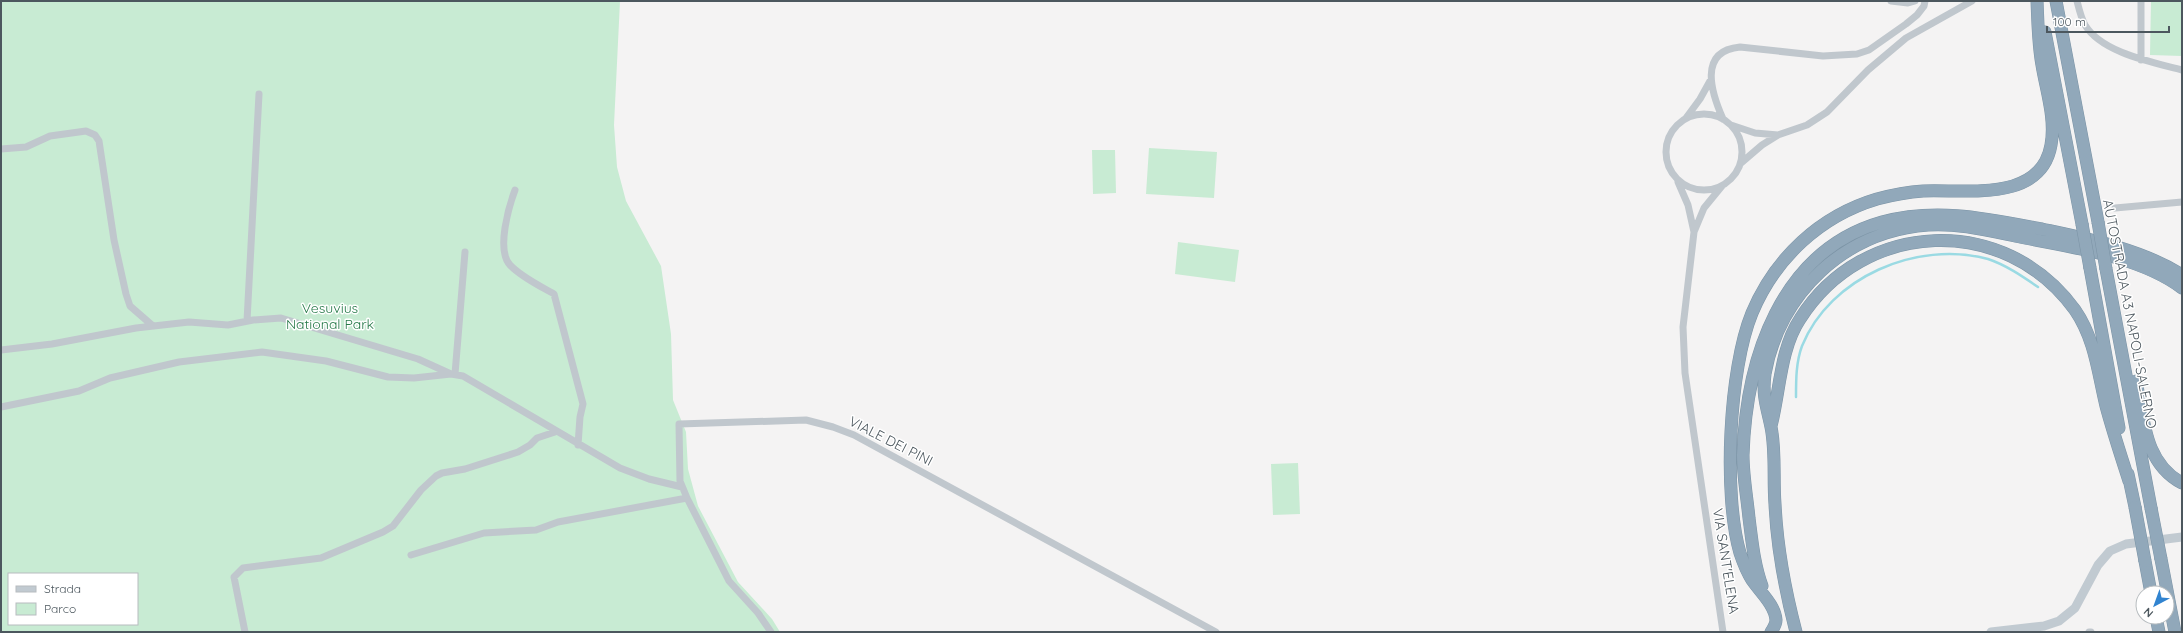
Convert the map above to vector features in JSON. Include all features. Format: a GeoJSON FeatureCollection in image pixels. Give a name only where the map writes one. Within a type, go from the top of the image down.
{"type":"FeatureCollection","features":[{"type":"Feature","properties":{"kind":"highway"},"geometry":{"type":"LineString","coordinates":[[2038,1],[2082,224],[2150,585]]}},
{"type":"Feature","properties":{"kind":"highway"},"geometry":{"type":"LineString","coordinates":[[1767,601],[1752,580],[1741,555],[1738,543],[1731,473],[1731,445],[1736,386],[1742,348],[1752,314],[1765,287],[1787,256],[1818,227],[1838,215],[1878,199],[1898,194],[1921,191],[1997,190],[2010,188],[2021,184],[2040,168],[2050,151],[2052,130],[2041,62],[2038,1]]}},
{"type":"Feature","properties":{"kind":"highway","name":"AUTOSTRADA A3 NAPOLI-SALERNO"},"geometry":{"type":"LineString","coordinates":[[2056,1],[2175,632]]}},
{"type":"Feature","properties":{"kind":"highway"},"geometry":{"type":"LineString","coordinates":[[1771,632],[1776,621],[1767,601],[1756,568],[1744,479],[1745,431],[1751,382],[1759,352],[1778,307],[1799,277],[1821,255],[1849,236],[1881,223],[1915,216],[1953,214],[1997,220],[2069,235],[2111,246],[2152,259],[2182,275]]}},
{"type":"Feature","properties":{"kind":"highway"},"geometry":{"type":"LineString","coordinates":[[1796,632],[1781,562],[1775,506],[1771,427],[1766,409],[1764,388],[1766,373],[1779,332],[1797,297],[1820,270],[1833,260],[1866,240],[1887,232],[1928,225],[1984,229],[2072,247],[2131,263],[2150,270],[2182,288]]}},
{"type":"Feature","properties":{"kind":"highway"},"geometry":{"type":"LineString","coordinates":[[1771,427],[1789,340],[1798,320],[1821,291],[1849,267],[1881,250],[1915,242],[1965,242],[1995,250],[2026,265],[2052,285],[2075,311],[2090,339],[2098,362],[2106,405],[2129,480]]}},
{"type":"Feature","properties":{"kind":"highway"},"geometry":{"type":"LineString","coordinates":[[2113,302],[2131,358],[2148,444],[2160,466],[2182,483]]}},
{"type":"Feature","properties":{"kind":"main road"},"geometry":{"type":"LineString","coordinates":[[1990,632],[2044,626],[2059,621],[2075,608],[2098,565],[2110,551],[2126,544],[2182,537]]}},
{"type":"Feature","properties":{"kind":"street"},"geometry":{"type":"LineString","coordinates":[[1891,1],[1908,3],[1915,1]]}},
{"type":"Feature","properties":{"kind":"street"},"geometry":{"type":"LineString","coordinates":[[1694,232],[1684,192],[1670,170],[1666,151],[1671,132],[1686,119],[1710,81],[1711,72],[1717,58],[1732,48],[1750,47],[1823,56],[1857,54],[1869,50],[1917,15],[1925,1]]}},
{"type":"Feature","properties":{"kind":"street"},"geometry":{"type":"LineString","coordinates":[[1694,232],[1704,208],[1722,186],[1731,180],[1741,163],[1762,145],[1778,135],[1800,128],[1817,119],[1838,102],[1872,66],[1906,38],[1972,1]]}},
{"type":"Feature","properties":{"kind":"street"},"geometry":{"type":"LineString","coordinates":[[2077,1],[2082,19],[2093,34],[2106,44],[2141,60],[2182,70]]}},
{"type":"Feature","properties":{"kind":"street"},"geometry":{"type":"LineString","coordinates":[[2141,1],[2141,60]]}},
{"type":"Feature","properties":{"kind":"street"},"geometry":{"type":"LineString","coordinates":[[1710,81],[1723,119]]}},
{"type":"Feature","properties":{"kind":"street"},"geometry":{"type":"LineString","coordinates":[[247,321],[259,94]]}},
{"type":"Feature","properties":{"kind":"street"},"geometry":{"type":"LineString","coordinates":[[1686,119],[1704,114],[1723,119],[1731,125],[1755,134],[1778,135]]}},
{"type":"Feature","properties":{"kind":"street"},"geometry":{"type":"LineString","coordinates":[[1731,125],[1741,142],[1741,163]]}},
{"type":"Feature","properties":{"kind":"street"},"geometry":{"type":"LineString","coordinates":[[1,149],[26,147],[50,136],[86,131],[95,135],[99,141],[114,240],[126,294],[130,306],[153,326]]}},
{"type":"Feature","properties":{"kind":"street"},"geometry":{"type":"LineString","coordinates":[[1676,178],[1693,189],[1703,190],[1722,186]]}},
{"type":"Feature","properties":{"kind":"street"},"geometry":{"type":"LineString","coordinates":[[516,190],[507,213],[505,231],[506,260],[515,270],[554,294],[584,404],[580,417],[578,445]]}},
{"type":"Feature","properties":{"kind":"street"},"geometry":{"type":"LineString","coordinates":[[2115,208],[2182,202]]}},
{"type":"Feature","properties":{"kind":"street","name":"VIA SANT'ELENA"},"geometry":{"type":"LineString","coordinates":[[1694,232],[1684,308],[1683,353],[1702,495],[1724,632]]}},
{"type":"Feature","properties":{"kind":"street"},"geometry":{"type":"LineString","coordinates":[[452,374],[465,252]]}},
{"type":"Feature","properties":{"kind":"street"},"geometry":{"type":"LineString","coordinates":[[1,350],[52,344],[153,326],[189,322],[228,325],[247,321],[281,318],[418,359],[452,374],[463,376],[555,432],[620,468],[649,479],[682,487]]}},
{"type":"Feature","properties":{"kind":"street"},"geometry":{"type":"LineString","coordinates":[[1,407],[79,391],[110,378],[179,362],[262,352],[326,360],[388,377],[414,378],[452,374]]}},
{"type":"Feature","properties":{"kind":"street","name":"VIALE DEI PINI"},"geometry":{"type":"LineString","coordinates":[[771,632],[758,613],[729,581],[682,487],[680,481],[679,424],[806,420],[833,426],[854,435],[1216,632]]}},
{"type":"Feature","properties":{"kind":"street"},"geometry":{"type":"LineString","coordinates":[[245,632],[234,577],[243,568],[321,558],[383,532],[393,526],[421,490],[436,476],[518,452],[530,445],[537,438],[555,432]]}},
{"type":"Feature","properties":{"kind":"street"},"geometry":{"type":"LineString","coordinates":[[411,555],[484,533],[536,530],[558,522],[620,512],[687,498]]}},
{"type":"Feature","properties":{"kind":"green space","name":"Vesuvius National Park"},"geometry":{"type":"Polygon","coordinates":[[[1,1],[620,1],[614,125],[617,167],[626,201],[661,266],[671,334],[673,400],[686,432],[688,469],[698,506],[738,582],[772,619],[780,632],[1,632],[1,1]]]}},
{"type":"Feature","properties":{"kind":"green space"},"geometry":{"type":"Polygon","coordinates":[[[2151,1],[2182,1],[2182,56],[2150,55],[2151,1]]]}},
{"type":"Feature","properties":{"kind":"green space"},"geometry":{"type":"Polygon","coordinates":[[[1149,148],[1217,152],[1214,198],[1146,194],[1149,148]]]}},
{"type":"Feature","properties":{"kind":"green space"},"geometry":{"type":"Polygon","coordinates":[[[1092,150],[1115,150],[1116,193],[1093,194],[1092,150]]]}},
{"type":"Feature","properties":{"kind":"green space"},"geometry":{"type":"Polygon","coordinates":[[[1178,242],[1239,250],[1235,282],[1175,274],[1178,242]]]}},
{"type":"Feature","properties":{"kind":"green space"},"geometry":{"type":"Polygon","coordinates":[[[1298,463],[1300,514],[1273,515],[1271,464],[1298,463]]]}},
{"type":"Feature","properties":{"kind":"waterway"},"geometry":{"type":"LineString","coordinates":[[1796,397],[1797,371],[1800,352],[1815,322],[1833,301],[1854,283],[1879,270],[1905,260],[1933,255],[1961,254],[1995,261],[2014,271],[2038,287]]}}]}
